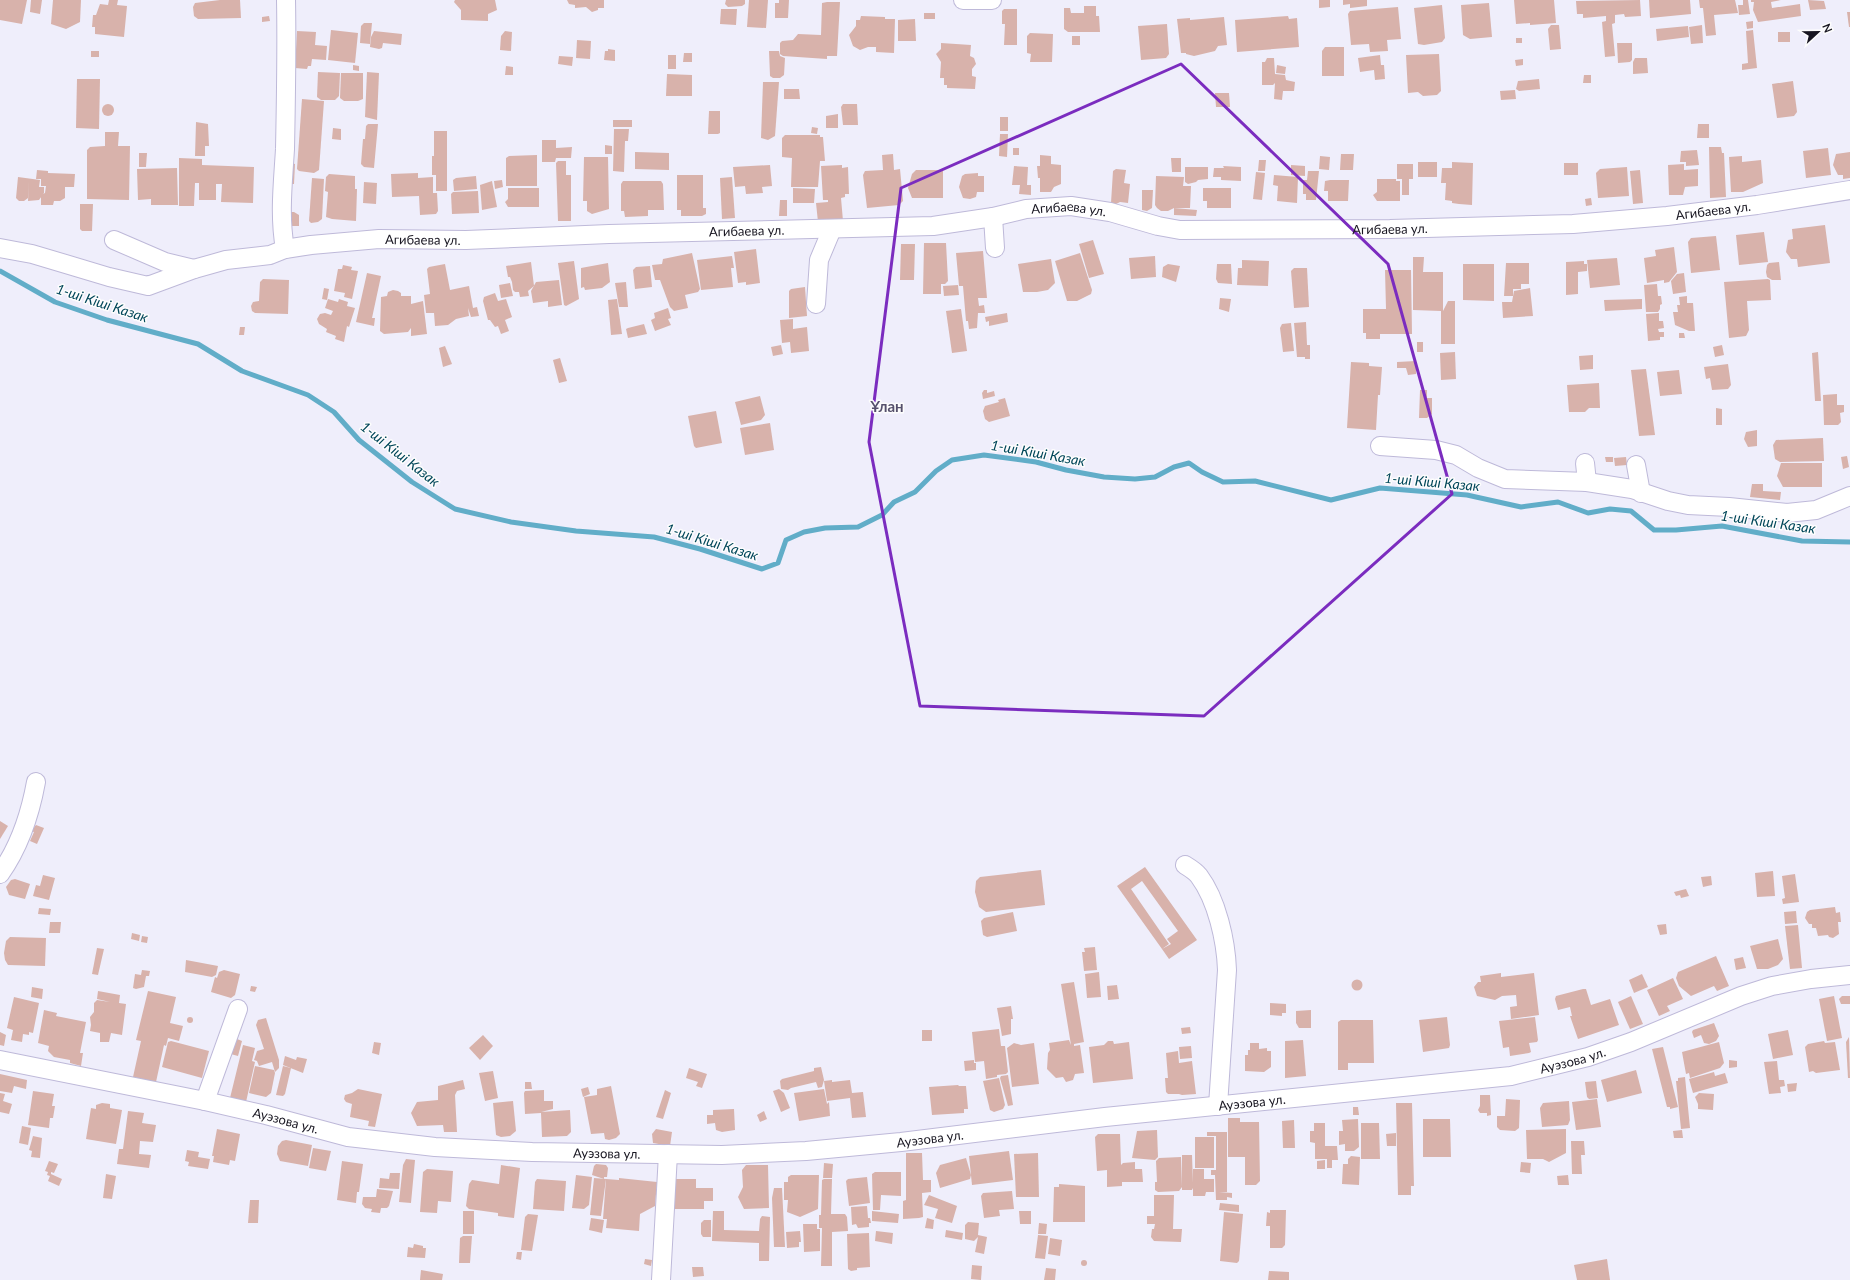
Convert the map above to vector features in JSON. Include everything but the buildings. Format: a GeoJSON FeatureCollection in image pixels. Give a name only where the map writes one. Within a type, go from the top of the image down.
{"type":"FeatureCollection","features":[{"type":"Feature","properties":{"kind":"street"},"geometry":{"type":"LineString","coordinates":[[285,249],[282,230],[281,205],[287,65],[286,0]]}},
{"type":"Feature","properties":{"kind":"street"},"geometry":{"type":"LineString","coordinates":[[963,0],[992,0]]}},
{"type":"Feature","properties":{"kind":"street","name":"Агибаева ул."},"geometry":{"type":"LineString","coordinates":[[0,248],[32,254],[109,277],[148,286],[194,269],[226,260],[270,255],[285,249],[379,239],[466,240],[609,234],[932,226],[993,217],[1026,209],[1071,206],[1110,212],[1158,226],[1180,230],[1390,229],[1573,224],[1667,216],[1757,205],[1850,190]]}},
{"type":"Feature","properties":{"kind":"street"},"geometry":{"type":"LineString","coordinates":[[993,217],[995,248]]}},
{"type":"Feature","properties":{"kind":"street"},"geometry":{"type":"LineString","coordinates":[[816,304],[819,260],[832,229]]}},
{"type":"Feature","properties":{"kind":"street"},"geometry":{"type":"LineString","coordinates":[[114,240],[165,262],[194,269]]}},
{"type":"Feature","properties":{"kind":"street"},"geometry":{"type":"LineString","coordinates":[[1380,446],[1436,450],[1456,454],[1485,472],[1504,479],[1588,482],[1632,489],[1668,501],[1688,505],[1729,506],[1787,513],[1816,510],[1850,496]]}},
{"type":"Feature","properties":{"kind":"street"},"geometry":{"type":"LineString","coordinates":[[1585,463],[1588,482]]}},
{"type":"Feature","properties":{"kind":"street"},"geometry":{"type":"LineString","coordinates":[[1636,465],[1642,493]]}},
{"type":"Feature","properties":{"kind":"street"},"geometry":{"type":"LineString","coordinates":[[0,874],[12,857],[30,812],[36,782]]}},
{"type":"Feature","properties":{"kind":"street"},"geometry":{"type":"LineString","coordinates":[[1185,865],[1198,875],[1206,888],[1213,903],[1226,949],[1226,985],[1218,1106]]}},
{"type":"Feature","properties":{"kind":"street","name":"Ауэзова ул."},"geometry":{"type":"LineString","coordinates":[[0,1060],[205,1101],[266,1115],[348,1137],[532,1152],[722,1155],[806,1151],[901,1142],[1218,1106],[1511,1076],[1588,1057],[1631,1042],[1741,996],[1772,986],[1811,979],[1850,975]]}},
{"type":"Feature","properties":{"kind":"street"},"geometry":{"type":"LineString","coordinates":[[205,1101],[238,1009]]}},
{"type":"Feature","properties":{"kind":"street"},"geometry":{"type":"LineString","coordinates":[[661,1280],[668,1154]]}},
{"type":"Feature","properties":{"kind":"highlighted area"},"geometry":{"type":"Polygon","coordinates":[[[1181,64],[1388,264],[1452,494],[1204,716],[920,706],[869,442],[901,188],[1181,64]]]}},
{"type":"Feature","properties":{"kind":"waterway","name":"1-ші Кіші Казак"},"geometry":{"type":"LineString","coordinates":[[0,271],[55,302],[107,320],[198,344],[242,371],[308,395],[334,412],[359,440],[412,482],[455,509],[511,522],[576,531],[654,537],[700,549],[762,569],[778,563],[786,540],[804,532],[825,528],[858,527],[882,515],[894,502],[915,492],[936,471],[952,460],[984,455],[1036,462],[1066,470],[1104,477],[1135,479],[1155,477],[1174,467],[1189,463],[1202,472],[1223,482],[1255,481],[1331,500],[1380,488],[1467,495],[1521,507],[1558,502],[1588,513],[1610,509],[1631,511],[1654,530],[1676,530],[1722,526],[1802,541],[1850,542]]}},
{"type":"Feature","properties":{"kind":"district","name":"Ұлан"},"geometry":{"type":"Point","coordinates":[887,407]}}]}
